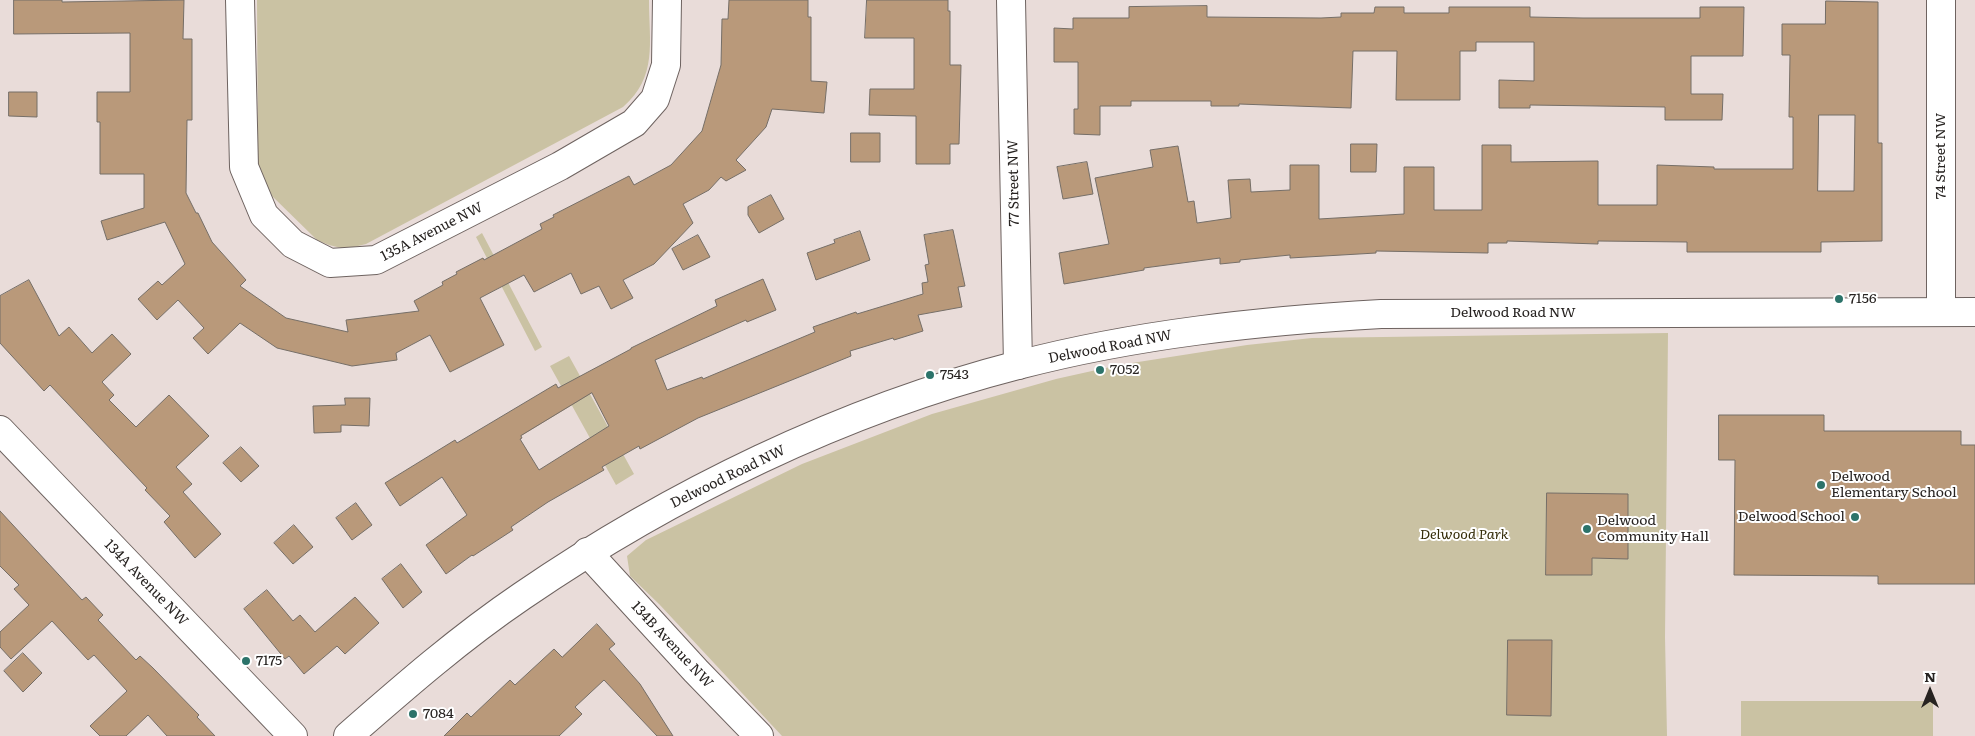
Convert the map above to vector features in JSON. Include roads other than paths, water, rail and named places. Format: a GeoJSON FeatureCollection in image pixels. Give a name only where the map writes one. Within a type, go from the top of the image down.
{"type":"FeatureCollection","features":[{"type":"Feature","properties":{"kind":"street","name":"135A Avenue NW"},"geometry":{"type":"LineString","coordinates":[[240,0],[244,167],[264,215],[293,244],[330,264],[376,260],[560,166],[634,123],[655,100],[666,65],[667,0]]}},
{"type":"Feature","properties":{"kind":"street","name":"77 Street NW"},"geometry":{"type":"LineString","coordinates":[[1011,0],[1018,365]]}},
{"type":"Feature","properties":{"kind":"street","name":"74 Street NW"},"geometry":{"type":"LineString","coordinates":[[1941,0],[1941,312]]}},
{"type":"Feature","properties":{"kind":"street","name":"Delwood Road NW"},"geometry":{"type":"LineString","coordinates":[[348,736],[450,648],[519,597],[587,552],[694,492],[801,441],[908,399],[1018,365],[1080,351],[1186,332],[1346,316],[1391,314],[1975,312]]}},
{"type":"Feature","properties":{"kind":"street","name":"134A Avenue NW"},"geometry":{"type":"LineString","coordinates":[[0,430],[293,736]]}},
{"type":"Feature","properties":{"kind":"street","name":"134B Avenue NW"},"geometry":{"type":"LineString","coordinates":[[587,552],[696,672],[759,736]]}},
{"type":"Feature","properties":{"kind":"place","name":"7156"},"geometry":{"type":"Point","coordinates":[1839,299]}},
{"type":"Feature","properties":{"kind":"place","name":"7052"},"geometry":{"type":"Point","coordinates":[1100,370]}},
{"type":"Feature","properties":{"kind":"place","name":"7543"},"geometry":{"type":"Point","coordinates":[930,375]}},
{"type":"Feature","properties":{"kind":"place","name":"Delwood Elementary School"},"geometry":{"type":"Point","coordinates":[1821,485]}},
{"type":"Feature","properties":{"kind":"place","name":"Delwood School"},"geometry":{"type":"Point","coordinates":[1855,517]}},
{"type":"Feature","properties":{"kind":"place","name":"Delwood Community Hall"},"geometry":{"type":"Point","coordinates":[1587,529]}},
{"type":"Feature","properties":{"kind":"place","name":"7175"},"geometry":{"type":"Point","coordinates":[246,661]}},
{"type":"Feature","properties":{"kind":"place","name":"7084"},"geometry":{"type":"Point","coordinates":[413,714]}},
{"type":"Feature","properties":{"kind":"park label","name":"Delwood Park"},"geometry":{"type":"Point","coordinates":[1464,535]}}]}
